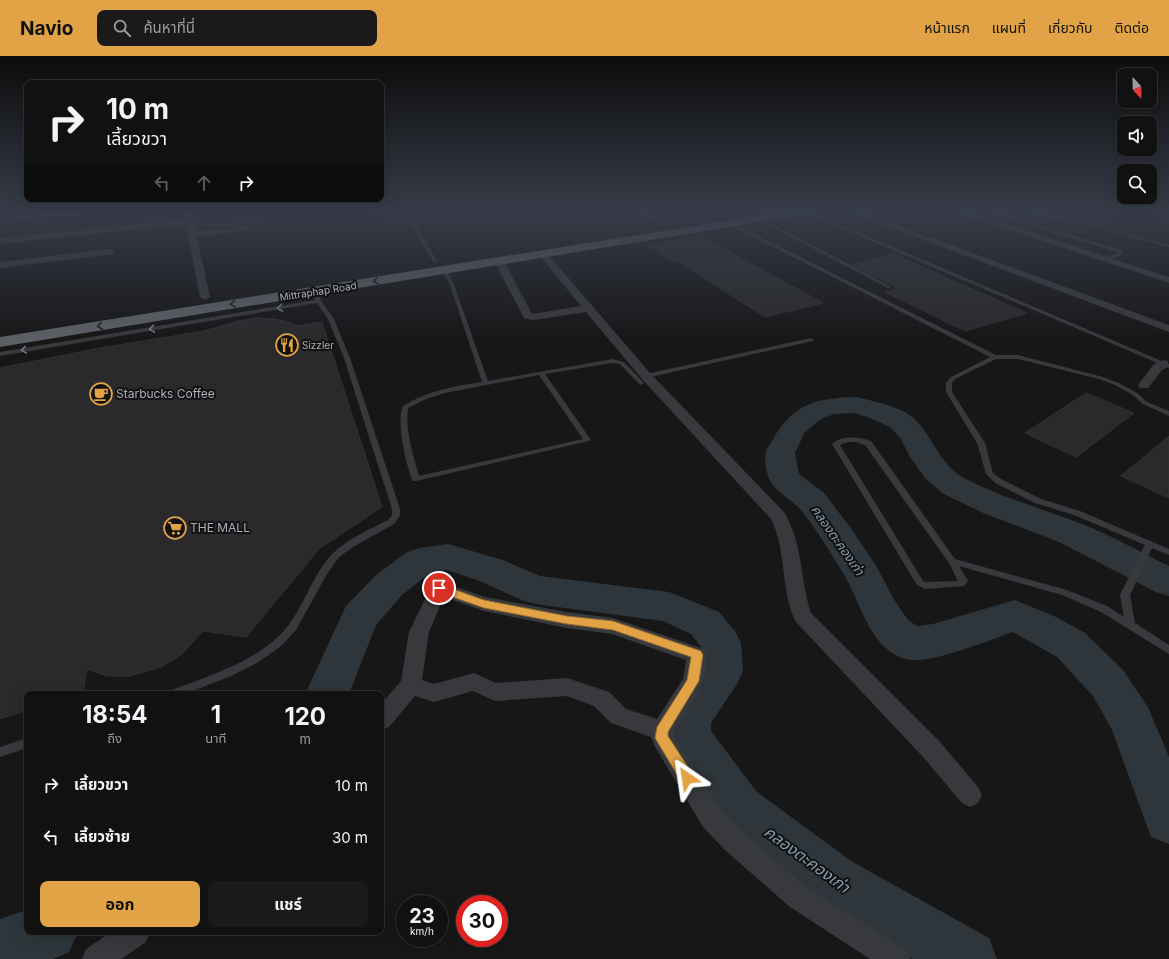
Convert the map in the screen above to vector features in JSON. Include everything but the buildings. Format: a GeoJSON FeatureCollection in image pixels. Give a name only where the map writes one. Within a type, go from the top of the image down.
{"type":"FeatureCollection","features":[{"type":"Feature","properties":{"kind":"highway","name":"Mittraphap Road"},"geometry":{"type":"LineString","coordinates":[[0,329],[205,297],[439,265],[500,254]]}},
{"type":"Feature","properties":{"kind":"highway","name":"Mittraphap Road"},"geometry":{"type":"LineString","coordinates":[[0,342],[317,296],[439,265],[499,261],[542,254]]}},
{"type":"Feature","properties":{"kind":"street"},"geometry":{"type":"LineString","coordinates":[[0,265],[92,254]]}},
{"type":"Feature","properties":{"kind":"street"},"geometry":{"type":"LineString","coordinates":[[197,254],[205,297]]}},
{"type":"Feature","properties":{"kind":"street"},"geometry":{"type":"LineString","coordinates":[[543,254],[589,308],[644,380],[778,516],[786,531],[798,605],[803,617],[932,750],[970,795]]}},
{"type":"Feature","properties":{"kind":"street"},"geometry":{"type":"LineString","coordinates":[[966,254],[1169,330]]}},
{"type":"Feature","properties":{"kind":"street"},"geometry":{"type":"LineString","coordinates":[[1088,254],[1169,280]]}},
{"type":"Feature","properties":{"kind":"street"},"geometry":{"type":"LineString","coordinates":[[499,261],[528,316],[589,308]]}},
{"type":"Feature","properties":{"kind":"street"},"geometry":{"type":"LineString","coordinates":[[1144,385],[1158,367],[1167,365]]}},
{"type":"Feature","properties":{"kind":"street"},"geometry":{"type":"LineString","coordinates":[[384,716],[411,685],[419,632],[439,588],[484,604],[567,620],[613,626],[697,655],[693,681],[662,731],[662,738],[712,818],[734,841],[799,898],[896,959]]}},
{"type":"Feature","properties":{"kind":"street"},"geometry":{"type":"LineString","coordinates":[[411,685],[434,693],[474,682],[495,692],[567,687],[601,699],[618,716],[662,731]]}},
{"type":"Feature","properties":{"kind":"street"},"geometry":{"type":"LineString","coordinates":[[96,959],[132,935]]}},
{"type":"Feature","properties":{"kind":"lane"},"geometry":{"type":"LineString","coordinates":[[432,254],[452,285],[486,383]]}},
{"type":"Feature","properties":{"kind":"lane"},"geometry":{"type":"LineString","coordinates":[[791,254],[995,357]]}},
{"type":"Feature","properties":{"kind":"lane"},"geometry":{"type":"LineString","coordinates":[[827,254],[890,287]]}},
{"type":"Feature","properties":{"kind":"lane"},"geometry":{"type":"LineString","coordinates":[[905,254],[1167,365]]}},
{"type":"Feature","properties":{"kind":"lane"},"geometry":{"type":"LineString","coordinates":[[1106,260],[1119,254]]}},
{"type":"Feature","properties":{"kind":"lane"},"geometry":{"type":"LineString","coordinates":[[0,354],[317,296],[331,319],[347,358],[396,509],[396,516],[391,522],[341,550],[330,562],[290,629],[278,644],[251,663],[181,691]]}},
{"type":"Feature","properties":{"kind":"lane"},"geometry":{"type":"LineString","coordinates":[[541,373],[587,440],[416,479],[406,436],[403,413],[405,407],[425,395],[486,383],[541,373],[612,361],[622,363],[644,380],[811,340]]}},
{"type":"Feature","properties":{"kind":"lane"},"geometry":{"type":"LineString","coordinates":[[1169,414],[1145,403],[1135,394],[1118,384],[1101,378],[1018,357],[995,357],[953,378],[950,383],[949,392],[981,443],[990,474],[998,481],[1038,501],[1077,513],[1149,546],[1169,552]]}},
{"type":"Feature","properties":{"kind":"lane"},"geometry":{"type":"LineString","coordinates":[[952,561],[964,581],[960,584],[925,586],[920,583],[836,444],[840,441],[862,440],[868,443],[952,561],[1064,592],[1104,609],[1169,650]]}},
{"type":"Feature","properties":{"kind":"lane"},"geometry":{"type":"LineString","coordinates":[[1130,625],[1125,595],[1149,546]]}},
{"type":"Feature","properties":{"kind":"lane"},"geometry":{"type":"LineString","coordinates":[[0,752],[24,744]]}},
{"type":"Feature","properties":{"kind":"waterway","name":"คลองตะคองเก่า"},"geometry":{"type":"LineString","coordinates":[[1169,582],[1071,533],[995,505],[953,486],[936,471],[925,457],[914,436],[900,421],[880,412],[857,405],[831,406],[811,413],[793,428],[780,453],[784,478],[812,501],[838,536],[864,577],[879,608],[894,632],[911,643],[933,641],[1015,616],[1040,627],[1071,645],[1108,683],[1132,722],[1169,819]]}},
{"type":"Feature","properties":{"kind":"waterway","name":"คลองตะคองเก่า"},"geometry":{"type":"LineString","coordinates":[[328,691],[360,617],[389,585],[420,561],[448,557],[490,570],[535,590],[669,607],[705,623],[721,643],[722,671],[689,718],[687,737],[738,809],[832,880],[968,959]]}},
{"type":"Feature","properties":{"kind":"waterway","name":"คลองตะคองเก่า"},"geometry":{"type":"LineString","coordinates":[[0,948],[40,935]]}},
{"type":"Feature","properties":{"kind":"place","name":"Sizzler"},"geometry":{"type":"Point","coordinates":[287,345]}},
{"type":"Feature","properties":{"kind":"place","name":"Starbucks Coffee"},"geometry":{"type":"Point","coordinates":[101,394]}},
{"type":"Feature","properties":{"kind":"place","name":"THE MALL"},"geometry":{"type":"Point","coordinates":[175,528]}},
{"type":"Feature","properties":{"kind":"route"},"geometry":{"type":"LineString","coordinates":[[439,588],[484,604],[567,620],[613,626],[697,655],[693,681],[662,731],[662,738],[687,778]]}}]}
